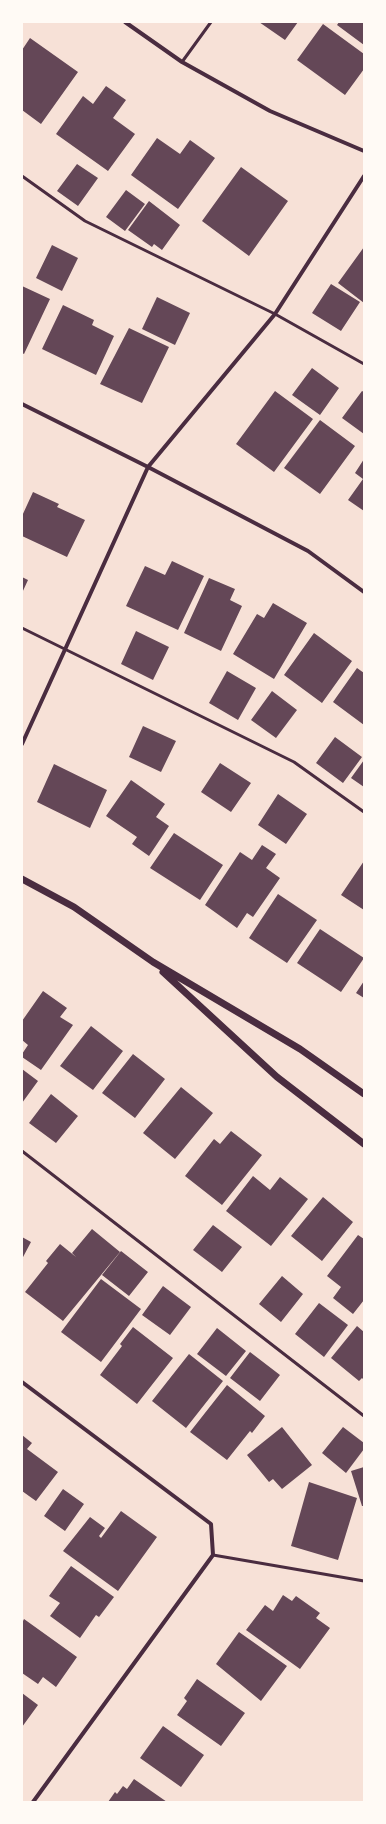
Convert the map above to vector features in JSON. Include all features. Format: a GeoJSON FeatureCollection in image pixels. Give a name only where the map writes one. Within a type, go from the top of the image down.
{"type":"FeatureCollection","features":[{"type":"Feature","properties":{"kind":"street"},"geometry":{"type":"LineString","coordinates":[[125,22],[182,62],[270,111],[364,151]]}},
{"type":"Feature","properties":{"kind":"street"},"geometry":{"type":"LineString","coordinates":[[22,744],[148,467],[275,314],[364,176]]}},
{"type":"Feature","properties":{"kind":"street"},"geometry":{"type":"LineString","coordinates":[[22,404],[148,467],[308,551],[364,592]]}},
{"type":"Feature","properties":{"kind":"street"},"geometry":{"type":"LineString","coordinates":[[22,879],[74,907],[153,962],[300,1048],[364,1094]]}},
{"type":"Feature","properties":{"kind":"street"},"geometry":{"type":"LineString","coordinates":[[153,962],[277,1077],[364,1144]]}},
{"type":"Feature","properties":{"kind":"street"},"geometry":{"type":"LineString","coordinates":[[22,1382],[211,1524],[213,1555],[33,1802]]}},
{"type":"Feature","properties":{"kind":"lane"},"geometry":{"type":"LineString","coordinates":[[182,62],[211,22]]}},
{"type":"Feature","properties":{"kind":"lane"},"geometry":{"type":"LineString","coordinates":[[22,176],[85,221],[275,314],[364,364]]}},
{"type":"Feature","properties":{"kind":"lane"},"geometry":{"type":"LineString","coordinates":[[22,628],[294,762],[364,812]]}},
{"type":"Feature","properties":{"kind":"lane"},"geometry":{"type":"LineString","coordinates":[[22,1151],[364,1416]]}},
{"type":"Feature","properties":{"kind":"lane"},"geometry":{"type":"LineString","coordinates":[[213,1555],[364,1581]]}},
{"type":"Feature","properties":{"kind":"building"},"geometry":{"type":"Polygon","coordinates":[[[259,22],[298,22],[285,40],[259,22]]]}},
{"type":"Feature","properties":{"kind":"building"},"geometry":{"type":"Polygon","coordinates":[[[339,22],[364,22],[364,45],[337,25],[339,22]]]}},
{"type":"Feature","properties":{"kind":"building"},"geometry":{"type":"Polygon","coordinates":[[[323,24],[364,54],[364,69],[345,95],[297,60],[323,24]]]}},
{"type":"Feature","properties":{"kind":"building"},"geometry":{"type":"Polygon","coordinates":[[[30,38],[78,72],[41,124],[22,110],[22,50],[30,38]]]}},
{"type":"Feature","properties":{"kind":"building"},"geometry":{"type":"Polygon","coordinates":[[[106,86],[126,100],[113,118],[135,134],[108,171],[56,134],[83,96],[93,104],[106,86]]]}},
{"type":"Feature","properties":{"kind":"building"},"geometry":{"type":"Polygon","coordinates":[[[157,138],[180,154],[190,140],[215,158],[178,209],[131,175],[157,138]]]}},
{"type":"Feature","properties":{"kind":"building"},"geometry":{"type":"Polygon","coordinates":[[[77,164],[98,178],[78,206],[57,191],[77,164]]]}},
{"type":"Feature","properties":{"kind":"building"},"geometry":{"type":"Polygon","coordinates":[[[241,167],[288,201],[249,256],[202,221],[241,167]]]}},
{"type":"Feature","properties":{"kind":"building"},"geometry":{"type":"Polygon","coordinates":[[[126,190],[145,204],[125,231],[106,217],[126,190]]]}},
{"type":"Feature","properties":{"kind":"building"},"geometry":{"type":"Polygon","coordinates":[[[149,201],[180,225],[162,250],[154,244],[152,247],[128,230],[149,201]]]}},
{"type":"Feature","properties":{"kind":"building"},"geometry":{"type":"Polygon","coordinates":[[[52,245],[78,258],[62,291],[36,278],[52,245]]]}},
{"type":"Feature","properties":{"kind":"building"},"geometry":{"type":"Polygon","coordinates":[[[364,247],[364,303],[338,283],[364,247]]]}},
{"type":"Feature","properties":{"kind":"building"},"geometry":{"type":"Polygon","coordinates":[[[331,284],[360,302],[341,331],[312,313],[331,284]]]}},
{"type":"Feature","properties":{"kind":"building"},"geometry":{"type":"Polygon","coordinates":[[[22,286],[50,299],[24,354],[22,353],[22,286]]]}},
{"type":"Feature","properties":{"kind":"building"},"geometry":{"type":"Polygon","coordinates":[[[157,297],[190,313],[175,345],[142,329],[157,297]]]}},
{"type":"Feature","properties":{"kind":"building"},"geometry":{"type":"Polygon","coordinates":[[[63,305],[94,320],[92,325],[114,336],[96,375],[42,349],[63,305]]]}},
{"type":"Feature","properties":{"kind":"building"},"geometry":{"type":"Polygon","coordinates":[[[129,328],[169,347],[142,403],[100,384],[129,328]]]}},
{"type":"Feature","properties":{"kind":"building"},"geometry":{"type":"Polygon","coordinates":[[[312,368],[339,388],[320,415],[292,395],[312,368]]]}},
{"type":"Feature","properties":{"kind":"building"},"geometry":{"type":"Polygon","coordinates":[[[275,391],[313,419],[274,472],[236,444],[275,391]]]}},
{"type":"Feature","properties":{"kind":"building"},"geometry":{"type":"Polygon","coordinates":[[[362,391],[364,392],[364,434],[342,418],[362,391]]]}},
{"type":"Feature","properties":{"kind":"building"},"geometry":{"type":"Polygon","coordinates":[[[320,420],[355,446],[320,494],[284,468],[320,420]]]}},
{"type":"Feature","properties":{"kind":"building"},"geometry":{"type":"Polygon","coordinates":[[[364,459],[364,511],[348,500],[363,479],[355,473],[364,459]]]}},
{"type":"Feature","properties":{"kind":"building"},"geometry":{"type":"Polygon","coordinates":[[[33,492],[59,504],[57,507],[85,520],[67,557],[22,536],[22,516],[33,492]]]}},
{"type":"Feature","properties":{"kind":"building"},"geometry":{"type":"Polygon","coordinates":[[[172,561],[204,576],[178,630],[126,606],[145,566],[165,575],[172,561]]]}},
{"type":"Feature","properties":{"kind":"building"},"geometry":{"type":"Polygon","coordinates":[[[22,577],[28,580],[22,593],[22,577]]]}},
{"type":"Feature","properties":{"kind":"building"},"geometry":{"type":"Polygon","coordinates":[[[209,578],[235,589],[230,600],[242,606],[221,651],[184,633],[209,578]]]}},
{"type":"Feature","properties":{"kind":"building"},"geometry":{"type":"Polygon","coordinates":[[[273,603],[307,623],[274,679],[233,654],[257,614],[264,618],[273,603]]]}},
{"type":"Feature","properties":{"kind":"building"},"geometry":{"type":"Polygon","coordinates":[[[136,631],[169,647],[153,680],[121,664],[136,631]]]}},
{"type":"Feature","properties":{"kind":"building"},"geometry":{"type":"Polygon","coordinates":[[[314,633],[352,661],[322,703],[284,675],[314,633]]]}},
{"type":"Feature","properties":{"kind":"building"},"geometry":{"type":"Polygon","coordinates":[[[357,668],[364,673],[364,725],[333,702],[357,668]]]}},
{"type":"Feature","properties":{"kind":"building"},"geometry":{"type":"Polygon","coordinates":[[[227,671],[256,688],[238,720],[209,703],[227,671]]]}},
{"type":"Feature","properties":{"kind":"building"},"geometry":{"type":"Polygon","coordinates":[[[272,691],[297,710],[276,738],[251,720],[272,691]]]}},
{"type":"Feature","properties":{"kind":"building"},"geometry":{"type":"Polygon","coordinates":[[[143,726],[176,741],[161,772],[129,757],[143,726]]]}},
{"type":"Feature","properties":{"kind":"building"},"geometry":{"type":"Polygon","coordinates":[[[335,737],[362,757],[343,783],[316,763],[335,737]]]}},
{"type":"Feature","properties":{"kind":"building"},"geometry":{"type":"Polygon","coordinates":[[[364,760],[364,787],[351,778],[364,760]]]}},
{"type":"Feature","properties":{"kind":"building"},"geometry":{"type":"Polygon","coordinates":[[[220,763],[251,783],[231,812],[201,792],[220,763]]]}},
{"type":"Feature","properties":{"kind":"building"},"geometry":{"type":"Polygon","coordinates":[[[54,764],[107,790],[90,828],[37,802],[54,764]]]}},
{"type":"Feature","properties":{"kind":"building"},"geometry":{"type":"Polygon","coordinates":[[[131,780],[165,804],[156,817],[169,826],[149,856],[132,844],[137,837],[106,816],[131,780]]]}},
{"type":"Feature","properties":{"kind":"building"},"geometry":{"type":"Polygon","coordinates":[[[278,794],[307,814],[286,844],[258,825],[278,794]]]}},
{"type":"Feature","properties":{"kind":"building"},"geometry":{"type":"Polygon","coordinates":[[[174,833],[223,865],[200,900],[150,868],[174,833]]]}},
{"type":"Feature","properties":{"kind":"building"},"geometry":{"type":"Polygon","coordinates":[[[262,845],[276,854],[266,868],[280,878],[253,917],[247,913],[237,928],[205,905],[240,852],[252,860],[262,845]]]}},
{"type":"Feature","properties":{"kind":"building"},"geometry":{"type":"Polygon","coordinates":[[[364,861],[364,910],[341,895],[364,861]]]}},
{"type":"Feature","properties":{"kind":"building"},"geometry":{"type":"Polygon","coordinates":[[[278,894],[317,920],[287,963],[249,938],[278,894]]]}},
{"type":"Feature","properties":{"kind":"building"},"geometry":{"type":"Polygon","coordinates":[[[320,929],[364,958],[341,992],[297,963],[320,929]]]}},
{"type":"Feature","properties":{"kind":"building"},"geometry":{"type":"Polygon","coordinates":[[[364,981],[364,998],[356,993],[364,981]]]}},
{"type":"Feature","properties":{"kind":"building"},"geometry":{"type":"Polygon","coordinates":[[[43,991],[67,1008],[60,1017],[73,1025],[41,1070],[22,1057],[22,1054],[28,1045],[22,1040],[22,1021],[43,991]]]}},
{"type":"Feature","properties":{"kind":"building"},"geometry":{"type":"Polygon","coordinates":[[[91,1026],[123,1051],[93,1090],[60,1066],[91,1026]]]}},
{"type":"Feature","properties":{"kind":"building"},"geometry":{"type":"Polygon","coordinates":[[[133,1054],[165,1079],[135,1118],[102,1093],[133,1054]]]}},
{"type":"Feature","properties":{"kind":"building"},"geometry":{"type":"Polygon","coordinates":[[[22,1069],[38,1081],[22,1103],[22,1069]]]}},
{"type":"Feature","properties":{"kind":"building"},"geometry":{"type":"Polygon","coordinates":[[[181,1087],[213,1113],[175,1159],[143,1133],[181,1087]]]}},
{"type":"Feature","properties":{"kind":"building"},"geometry":{"type":"Polygon","coordinates":[[[51,1094],[78,1116],[56,1143],[29,1123],[51,1094]]]}},
{"type":"Feature","properties":{"kind":"building"},"geometry":{"type":"Polygon","coordinates":[[[231,1131],[262,1155],[222,1205],[185,1176],[214,1139],[220,1144],[231,1131]]]}},
{"type":"Feature","properties":{"kind":"building"},"geometry":{"type":"Polygon","coordinates":[[[253,1176],[270,1190],[280,1177],[308,1199],[271,1246],[226,1211],[253,1176]]]}},
{"type":"Feature","properties":{"kind":"building"},"geometry":{"type":"Polygon","coordinates":[[[323,1197],[353,1222],[322,1261],[291,1236],[323,1197]]]}},
{"type":"Feature","properties":{"kind":"building"},"geometry":{"type":"Polygon","coordinates":[[[213,1225],[242,1247],[222,1272],[193,1250],[213,1225]]]}},
{"type":"Feature","properties":{"kind":"building"},"geometry":{"type":"Polygon","coordinates":[[[92,1229],[120,1252],[63,1321],[25,1292],[48,1263],[46,1261],[60,1244],[76,1257],[72,1253],[92,1229]]]}},
{"type":"Feature","properties":{"kind":"building"},"geometry":{"type":"Polygon","coordinates":[[[358,1235],[364,1239],[364,1300],[353,1314],[333,1298],[341,1287],[327,1276],[358,1235]]]}},
{"type":"Feature","properties":{"kind":"building"},"geometry":{"type":"Polygon","coordinates":[[[22,1237],[31,1242],[22,1259],[22,1237]]]}},
{"type":"Feature","properties":{"kind":"building"},"geometry":{"type":"Polygon","coordinates":[[[121,1251],[148,1272],[129,1296],[102,1275],[121,1251]]]}},
{"type":"Feature","properties":{"kind":"building"},"geometry":{"type":"Polygon","coordinates":[[[282,1276],[303,1294],[281,1322],[259,1304],[282,1276]]]}},
{"type":"Feature","properties":{"kind":"building"},"geometry":{"type":"Polygon","coordinates":[[[101,1279],[141,1309],[101,1362],[61,1332],[101,1279]]]}},
{"type":"Feature","properties":{"kind":"building"},"geometry":{"type":"Polygon","coordinates":[[[163,1286],[191,1307],[170,1335],[142,1315],[163,1286]]]}},
{"type":"Feature","properties":{"kind":"building"},"geometry":{"type":"Polygon","coordinates":[[[319,1303],[348,1325],[324,1357],[295,1334],[319,1303]]]}},
{"type":"Feature","properties":{"kind":"building"},"geometry":{"type":"Polygon","coordinates":[[[357,1326],[364,1332],[364,1380],[362,1378],[359,1381],[331,1358],[357,1326]]]}},
{"type":"Feature","properties":{"kind":"building"},"geometry":{"type":"Polygon","coordinates":[[[133,1327],[173,1358],[137,1404],[100,1375],[122,1346],[120,1344],[133,1327]]]}},
{"type":"Feature","properties":{"kind":"building"},"geometry":{"type":"Polygon","coordinates":[[[217,1328],[246,1351],[226,1376],[197,1354],[217,1328]]]}},
{"type":"Feature","properties":{"kind":"building"},"geometry":{"type":"Polygon","coordinates":[[[250,1352],[280,1375],[260,1401],[230,1378],[250,1352]]]}},
{"type":"Feature","properties":{"kind":"building"},"geometry":{"type":"Polygon","coordinates":[[[189,1354],[223,1381],[186,1428],[152,1401],[189,1354]]]}},
{"type":"Feature","properties":{"kind":"building"},"geometry":{"type":"Polygon","coordinates":[[[227,1385],[265,1416],[252,1433],[250,1431],[227,1460],[190,1432],[227,1385]]]}},
{"type":"Feature","properties":{"kind":"building"},"geometry":{"type":"Polygon","coordinates":[[[282,1427],[312,1465],[282,1489],[273,1479],[269,1482],[247,1455],[282,1427]]]}},
{"type":"Feature","properties":{"kind":"building"},"geometry":{"type":"Polygon","coordinates":[[[343,1427],[364,1443],[364,1449],[346,1473],[322,1453],[343,1427]]]}},
{"type":"Feature","properties":{"kind":"building"},"geometry":{"type":"Polygon","coordinates":[[[22,1435],[32,1443],[27,1449],[58,1472],[36,1501],[22,1491],[22,1435]]]}},
{"type":"Feature","properties":{"kind":"building"},"geometry":{"type":"Polygon","coordinates":[[[364,1467],[364,1506],[362,1506],[351,1471],[364,1467]]]}},
{"type":"Feature","properties":{"kind":"building"},"geometry":{"type":"Polygon","coordinates":[[[309,1482],[357,1498],[338,1560],[291,1546],[309,1482]]]}},
{"type":"Feature","properties":{"kind":"building"},"geometry":{"type":"Polygon","coordinates":[[[63,1489],[84,1504],[65,1531],[44,1516],[63,1489]]]}},
{"type":"Feature","properties":{"kind":"building"},"geometry":{"type":"Polygon","coordinates":[[[121,1511],[157,1537],[118,1591],[63,1551],[90,1517],[105,1528],[99,1536],[101,1538],[121,1511]]]}},
{"type":"Feature","properties":{"kind":"building"},"geometry":{"type":"Polygon","coordinates":[[[71,1566],[114,1597],[99,1617],[96,1615],[80,1638],[50,1616],[60,1603],[49,1596],[71,1566]]]}},
{"type":"Feature","properties":{"kind":"building"},"geometry":{"type":"Polygon","coordinates":[[[283,1595],[292,1601],[296,1596],[320,1613],[316,1618],[330,1628],[300,1669],[246,1630],[265,1605],[273,1611],[283,1595]]]}},
{"type":"Feature","properties":{"kind":"building"},"geometry":{"type":"Polygon","coordinates":[[[24,1619],[77,1657],[56,1687],[43,1677],[38,1684],[22,1673],[22,1623],[24,1619]]]}},
{"type":"Feature","properties":{"kind":"building"},"geometry":{"type":"Polygon","coordinates":[[[239,1632],[287,1666],[261,1701],[216,1664],[239,1632]]]}},
{"type":"Feature","properties":{"kind":"building"},"geometry":{"type":"Polygon","coordinates":[[[197,1679],[245,1713],[221,1746],[177,1715],[187,1701],[184,1698],[197,1679]]]}},
{"type":"Feature","properties":{"kind":"building"},"geometry":{"type":"Polygon","coordinates":[[[22,1693],[38,1705],[22,1727],[22,1693]]]}},
{"type":"Feature","properties":{"kind":"building"},"geometry":{"type":"Polygon","coordinates":[[[163,1726],[204,1755],[181,1787],[140,1758],[163,1726]]]}},
{"type":"Feature","properties":{"kind":"building"},"geometry":{"type":"Polygon","coordinates":[[[134,1779],[167,1802],[108,1802],[115,1792],[117,1794],[123,1786],[127,1789],[134,1779]]]}}]}
